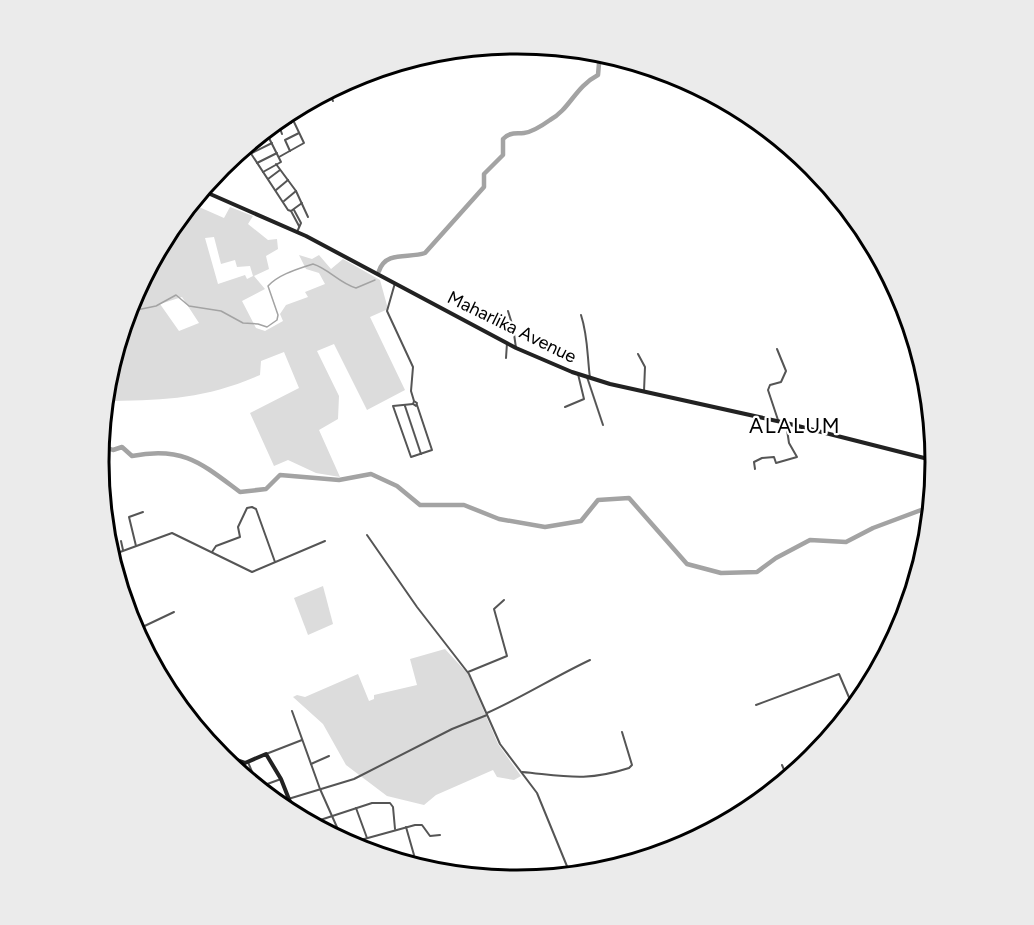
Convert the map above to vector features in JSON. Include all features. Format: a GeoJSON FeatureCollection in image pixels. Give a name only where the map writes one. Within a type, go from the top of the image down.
{"type":"FeatureCollection","features":[{"type":"Feature","properties":{"kind":"main road","name":"Maharlika Avenue"},"geometry":{"type":"LineString","coordinates":[[209,194],[297,232],[516,348],[578,374],[644,392],[779,421],[926,459]]}},
{"type":"Feature","properties":{"kind":"main road"},"geometry":{"type":"LineString","coordinates":[[237,759],[246,762],[266,754],[281,779],[291,802]]}},
{"type":"Feature","properties":{"kind":"street"},"geometry":{"type":"LineString","coordinates":[[279,157],[304,143],[292,122]]}},
{"type":"Feature","properties":{"kind":"street"},"geometry":{"type":"LineString","coordinates":[[280,130],[282,134]]}},
{"type":"Feature","properties":{"kind":"street"},"geometry":{"type":"LineString","coordinates":[[291,151],[285,140],[299,133]]}},
{"type":"Feature","properties":{"kind":"street"},"geometry":{"type":"LineString","coordinates":[[262,172],[281,162],[269,137]]}},
{"type":"Feature","properties":{"kind":"street"},"geometry":{"type":"LineString","coordinates":[[272,143],[250,154],[283,201],[293,210],[299,226],[297,232]]}},
{"type":"Feature","properties":{"kind":"street"},"geometry":{"type":"LineString","coordinates":[[256,163],[277,153]]}},
{"type":"Feature","properties":{"kind":"street"},"geometry":{"type":"LineString","coordinates":[[276,164],[296,191],[308,218]]}},
{"type":"Feature","properties":{"kind":"street"},"geometry":{"type":"LineString","coordinates":[[268,179],[280,170]]}},
{"type":"Feature","properties":{"kind":"street"},"geometry":{"type":"LineString","coordinates":[[275,190],[288,180]]}},
{"type":"Feature","properties":{"kind":"street"},"geometry":{"type":"LineString","coordinates":[[283,201],[296,191]]}},
{"type":"Feature","properties":{"kind":"street"},"geometry":{"type":"LineString","coordinates":[[293,210],[302,203]]}},
{"type":"Feature","properties":{"kind":"street"},"geometry":{"type":"LineString","coordinates":[[395,283],[387,311],[413,367],[411,384],[414,404],[432,450],[411,457],[393,406],[414,404]]}},
{"type":"Feature","properties":{"kind":"street"},"geometry":{"type":"LineString","coordinates":[[508,311],[516,348]]}},
{"type":"Feature","properties":{"kind":"street"},"geometry":{"type":"LineString","coordinates":[[581,315],[588,337],[585,345],[589,377],[603,425]]}},
{"type":"Feature","properties":{"kind":"street"},"geometry":{"type":"LineString","coordinates":[[507,343],[507,358]]}},
{"type":"Feature","properties":{"kind":"street"},"geometry":{"type":"LineString","coordinates":[[777,349],[786,371],[781,382],[771,386],[768,390],[779,421]]}},
{"type":"Feature","properties":{"kind":"street"},"geometry":{"type":"LineString","coordinates":[[638,354],[645,367],[644,392]]}},
{"type":"Feature","properties":{"kind":"street"},"geometry":{"type":"LineString","coordinates":[[565,407],[584,399],[578,374]]}},
{"type":"Feature","properties":{"kind":"street"},"geometry":{"type":"LineString","coordinates":[[405,406],[421,454]]}},
{"type":"Feature","properties":{"kind":"street"},"geometry":{"type":"LineString","coordinates":[[755,469],[754,462],[762,458],[774,457],[776,463],[797,457],[789,443],[786,423]]}},
{"type":"Feature","properties":{"kind":"street"},"geometry":{"type":"LineString","coordinates":[[212,552],[216,546],[240,537],[238,527],[247,508],[252,507],[256,509],[275,562]]}},
{"type":"Feature","properties":{"kind":"street"},"geometry":{"type":"LineString","coordinates":[[136,546],[129,517],[143,512]]}},
{"type":"Feature","properties":{"kind":"street"},"geometry":{"type":"LineString","coordinates":[[118,553],[172,533],[252,572],[326,541]]}},
{"type":"Feature","properties":{"kind":"street"},"geometry":{"type":"LineString","coordinates":[[367,535],[417,607],[468,672],[500,744],[537,793],[568,868]]}},
{"type":"Feature","properties":{"kind":"street"},"geometry":{"type":"LineString","coordinates":[[121,541],[123,550]]}},
{"type":"Feature","properties":{"kind":"street"},"geometry":{"type":"LineString","coordinates":[[468,672],[507,656],[494,609],[504,600]]}},
{"type":"Feature","properties":{"kind":"street"},"geometry":{"type":"LineString","coordinates":[[143,626],[174,612]]}},
{"type":"Feature","properties":{"kind":"street"},"geometry":{"type":"LineString","coordinates":[[286,799],[354,779],[452,729],[526,696],[555,676],[590,660]]}},
{"type":"Feature","properties":{"kind":"street"},"geometry":{"type":"LineString","coordinates":[[756,705],[839,674],[850,699]]}},
{"type":"Feature","properties":{"kind":"street"},"geometry":{"type":"LineString","coordinates":[[292,711],[320,789],[339,830]]}},
{"type":"Feature","properties":{"kind":"street"},"geometry":{"type":"LineString","coordinates":[[522,772],[594,778],[629,768],[632,765],[622,732]]}},
{"type":"Feature","properties":{"kind":"street"},"geometry":{"type":"LineString","coordinates":[[266,754],[302,740]]}},
{"type":"Feature","properties":{"kind":"street"},"geometry":{"type":"LineString","coordinates":[[311,764],[329,756]]}},
{"type":"Feature","properties":{"kind":"street"},"geometry":{"type":"LineString","coordinates":[[241,764],[246,762],[252,773]]}},
{"type":"Feature","properties":{"kind":"street"},"geometry":{"type":"LineString","coordinates":[[782,765],[785,771]]}},
{"type":"Feature","properties":{"kind":"street"},"geometry":{"type":"LineString","coordinates":[[267,786],[281,779]]}},
{"type":"Feature","properties":{"kind":"street"},"geometry":{"type":"LineString","coordinates":[[319,820],[372,803],[390,803],[393,807],[395,829]]}},
{"type":"Feature","properties":{"kind":"street"},"geometry":{"type":"LineString","coordinates":[[356,808],[367,838]]}},
{"type":"Feature","properties":{"kind":"street"},"geometry":{"type":"LineString","coordinates":[[360,840],[406,826],[422,825],[430,836],[440,835]]}},
{"type":"Feature","properties":{"kind":"street"},"geometry":{"type":"LineString","coordinates":[[406,826],[414,855]]}},
{"type":"Feature","properties":{"kind":"shaded area"},"geometry":{"type":"Polygon","coordinates":[[[199,207],[224,218],[230,207],[253,216],[248,224],[268,240],[277,239],[278,249],[266,256],[269,269],[254,276],[265,289],[242,301],[256,328],[265,331],[283,321],[280,314],[286,305],[308,297],[305,292],[325,284],[319,273],[306,269],[299,255],[312,259],[319,255],[331,269],[343,259],[380,280],[388,309],[370,317],[405,390],[367,410],[334,344],[317,351],[339,396],[338,419],[319,430],[340,477],[316,473],[288,460],[274,466],[250,413],[299,388],[284,352],[261,361],[260,375],[241,383],[205,393],[152,400],[113,401],[122,357],[140,306],[163,258],[199,207]],[[214,237],[205,238],[218,284],[245,275],[247,279],[253,276],[250,266],[237,267],[235,260],[221,264],[214,237]],[[182,297],[160,304],[179,331],[199,323],[182,297]]]}},
{"type":"Feature","properties":{"kind":"shaded area"},"geometry":{"type":"Polygon","coordinates":[[[323,586],[333,624],[308,635],[294,598],[323,586]]]}},
{"type":"Feature","properties":{"kind":"shaded area"},"geometry":{"type":"Polygon","coordinates":[[[445,649],[468,674],[498,744],[521,776],[514,780],[497,777],[493,770],[436,795],[424,805],[387,796],[346,765],[323,724],[293,697],[297,695],[305,697],[358,674],[369,701],[374,699],[374,695],[417,685],[410,659],[445,649]]]}},
{"type":"Feature","properties":{"kind":"waterway"},"geometry":{"type":"LineString","coordinates":[[379,271],[382,264],[392,258],[425,253],[484,187],[484,174],[503,155],[503,139],[510,134],[534,130],[557,115],[590,80],[598,75],[599,62]]}},
{"type":"Feature","properties":{"kind":"waterway"},"geometry":{"type":"LineString","coordinates":[[139,310],[156,306],[176,295],[189,306],[221,311],[243,323],[267,327],[277,320],[278,315],[268,286],[289,272],[313,264],[356,288],[375,280]]}},
{"type":"Feature","properties":{"kind":"waterway"},"geometry":{"type":"LineString","coordinates":[[109,448],[113,450],[122,447],[132,456],[150,453],[178,455],[202,465],[240,492],[266,489],[280,475],[339,480],[371,474],[397,486],[420,505],[464,505],[499,519],[545,527],[581,521],[598,500],[629,498],[687,564],[721,573],[757,572],[776,558],[810,540],[846,542],[873,528],[923,509]]}},
{"type":"Feature","properties":{"kind":"district","name":"ALALUM"},"geometry":{"type":"Point","coordinates":[795,426]}}]}
